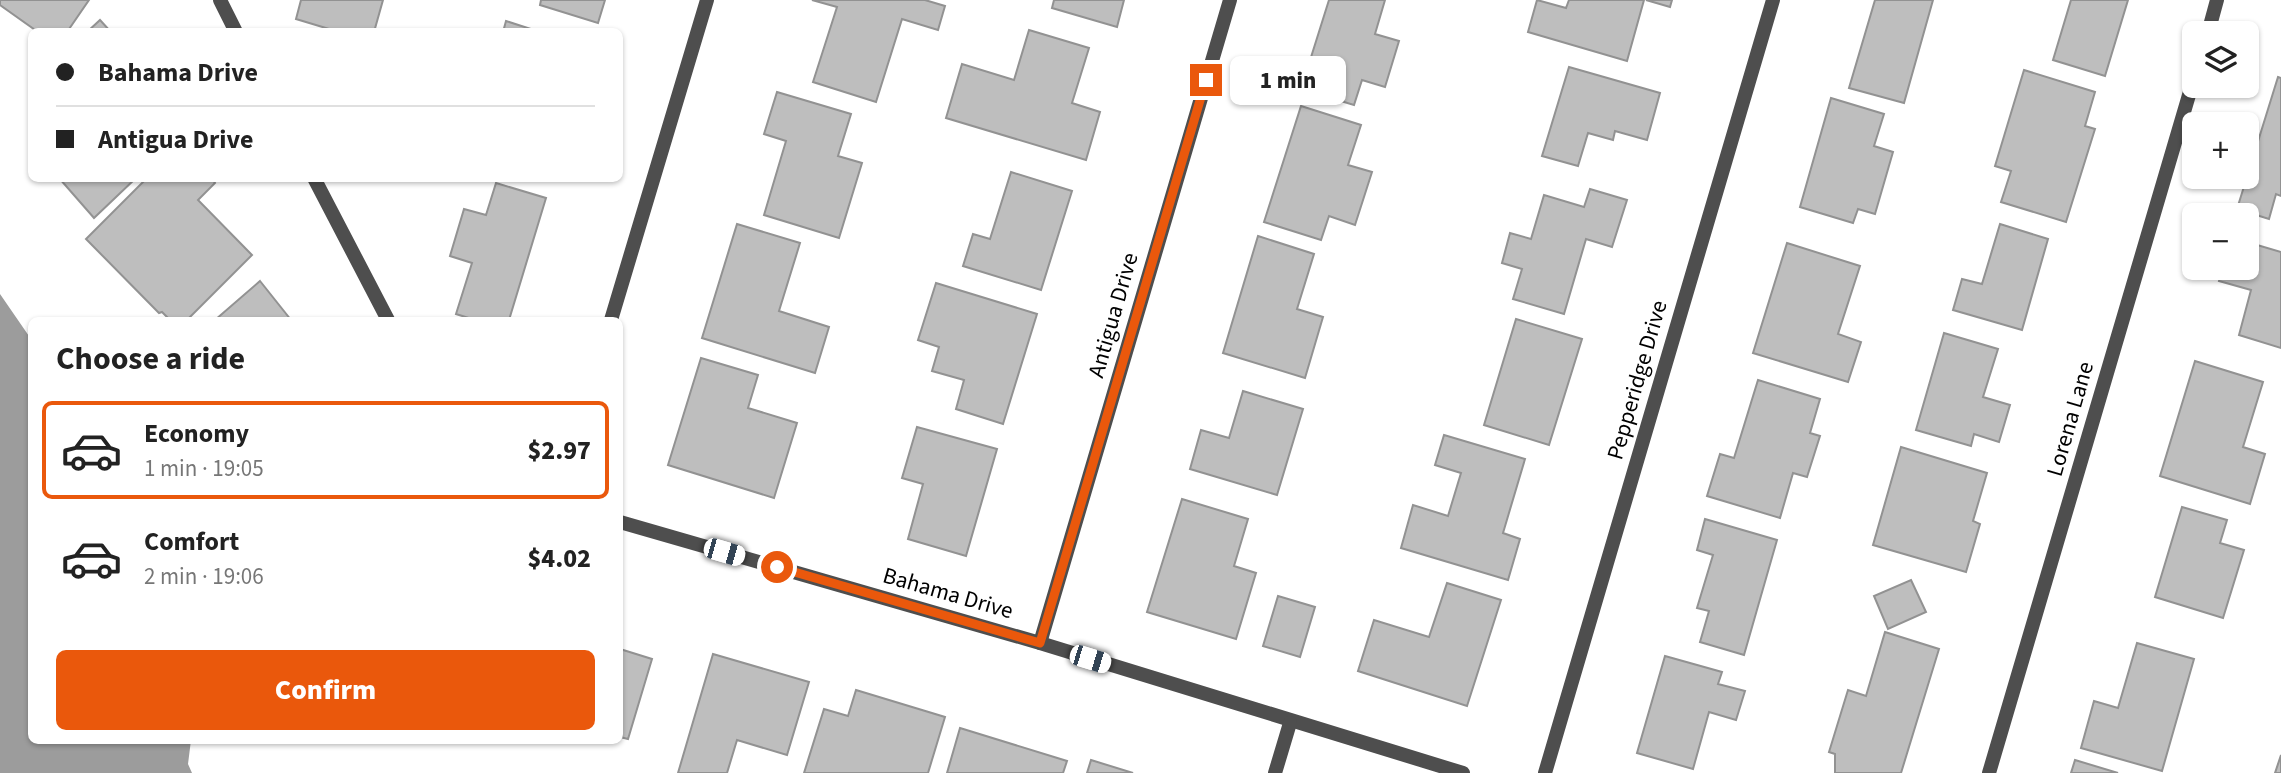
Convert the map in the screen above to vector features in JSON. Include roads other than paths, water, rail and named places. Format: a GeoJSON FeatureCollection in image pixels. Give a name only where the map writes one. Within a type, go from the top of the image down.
{"type":"FeatureCollection","features":[{"type":"Feature","properties":{"kind":"street"},"geometry":{"type":"LineString","coordinates":[[220,0],[234,28]]}},
{"type":"Feature","properties":{"kind":"street"},"geometry":{"type":"LineString","coordinates":[[612,317],[706,0]]}},
{"type":"Feature","properties":{"kind":"street","name":"Antigua Drive"},"geometry":{"type":"LineString","coordinates":[[1040,643],[1230,0]]}},
{"type":"Feature","properties":{"kind":"street","name":"Pepperidge Drive"},"geometry":{"type":"LineString","coordinates":[[1545,773],[1773,0]]}},
{"type":"Feature","properties":{"kind":"street"},"geometry":{"type":"LineString","coordinates":[[2211,21],[2217,0]]}},
{"type":"Feature","properties":{"kind":"street","name":"Lorena Lane"},"geometry":{"type":"LineString","coordinates":[[1989,773],[2188,98]]}},
{"type":"Feature","properties":{"kind":"street"},"geometry":{"type":"LineString","coordinates":[[316,182],[386,317]]}},
{"type":"Feature","properties":{"kind":"street","name":"Bahama Drive"},"geometry":{"type":"LineString","coordinates":[[623,523],[1040,643],[1290,723],[1463,773]]}},
{"type":"Feature","properties":{"kind":"street"},"geometry":{"type":"LineString","coordinates":[[1275,773],[1290,723]]}}]}
